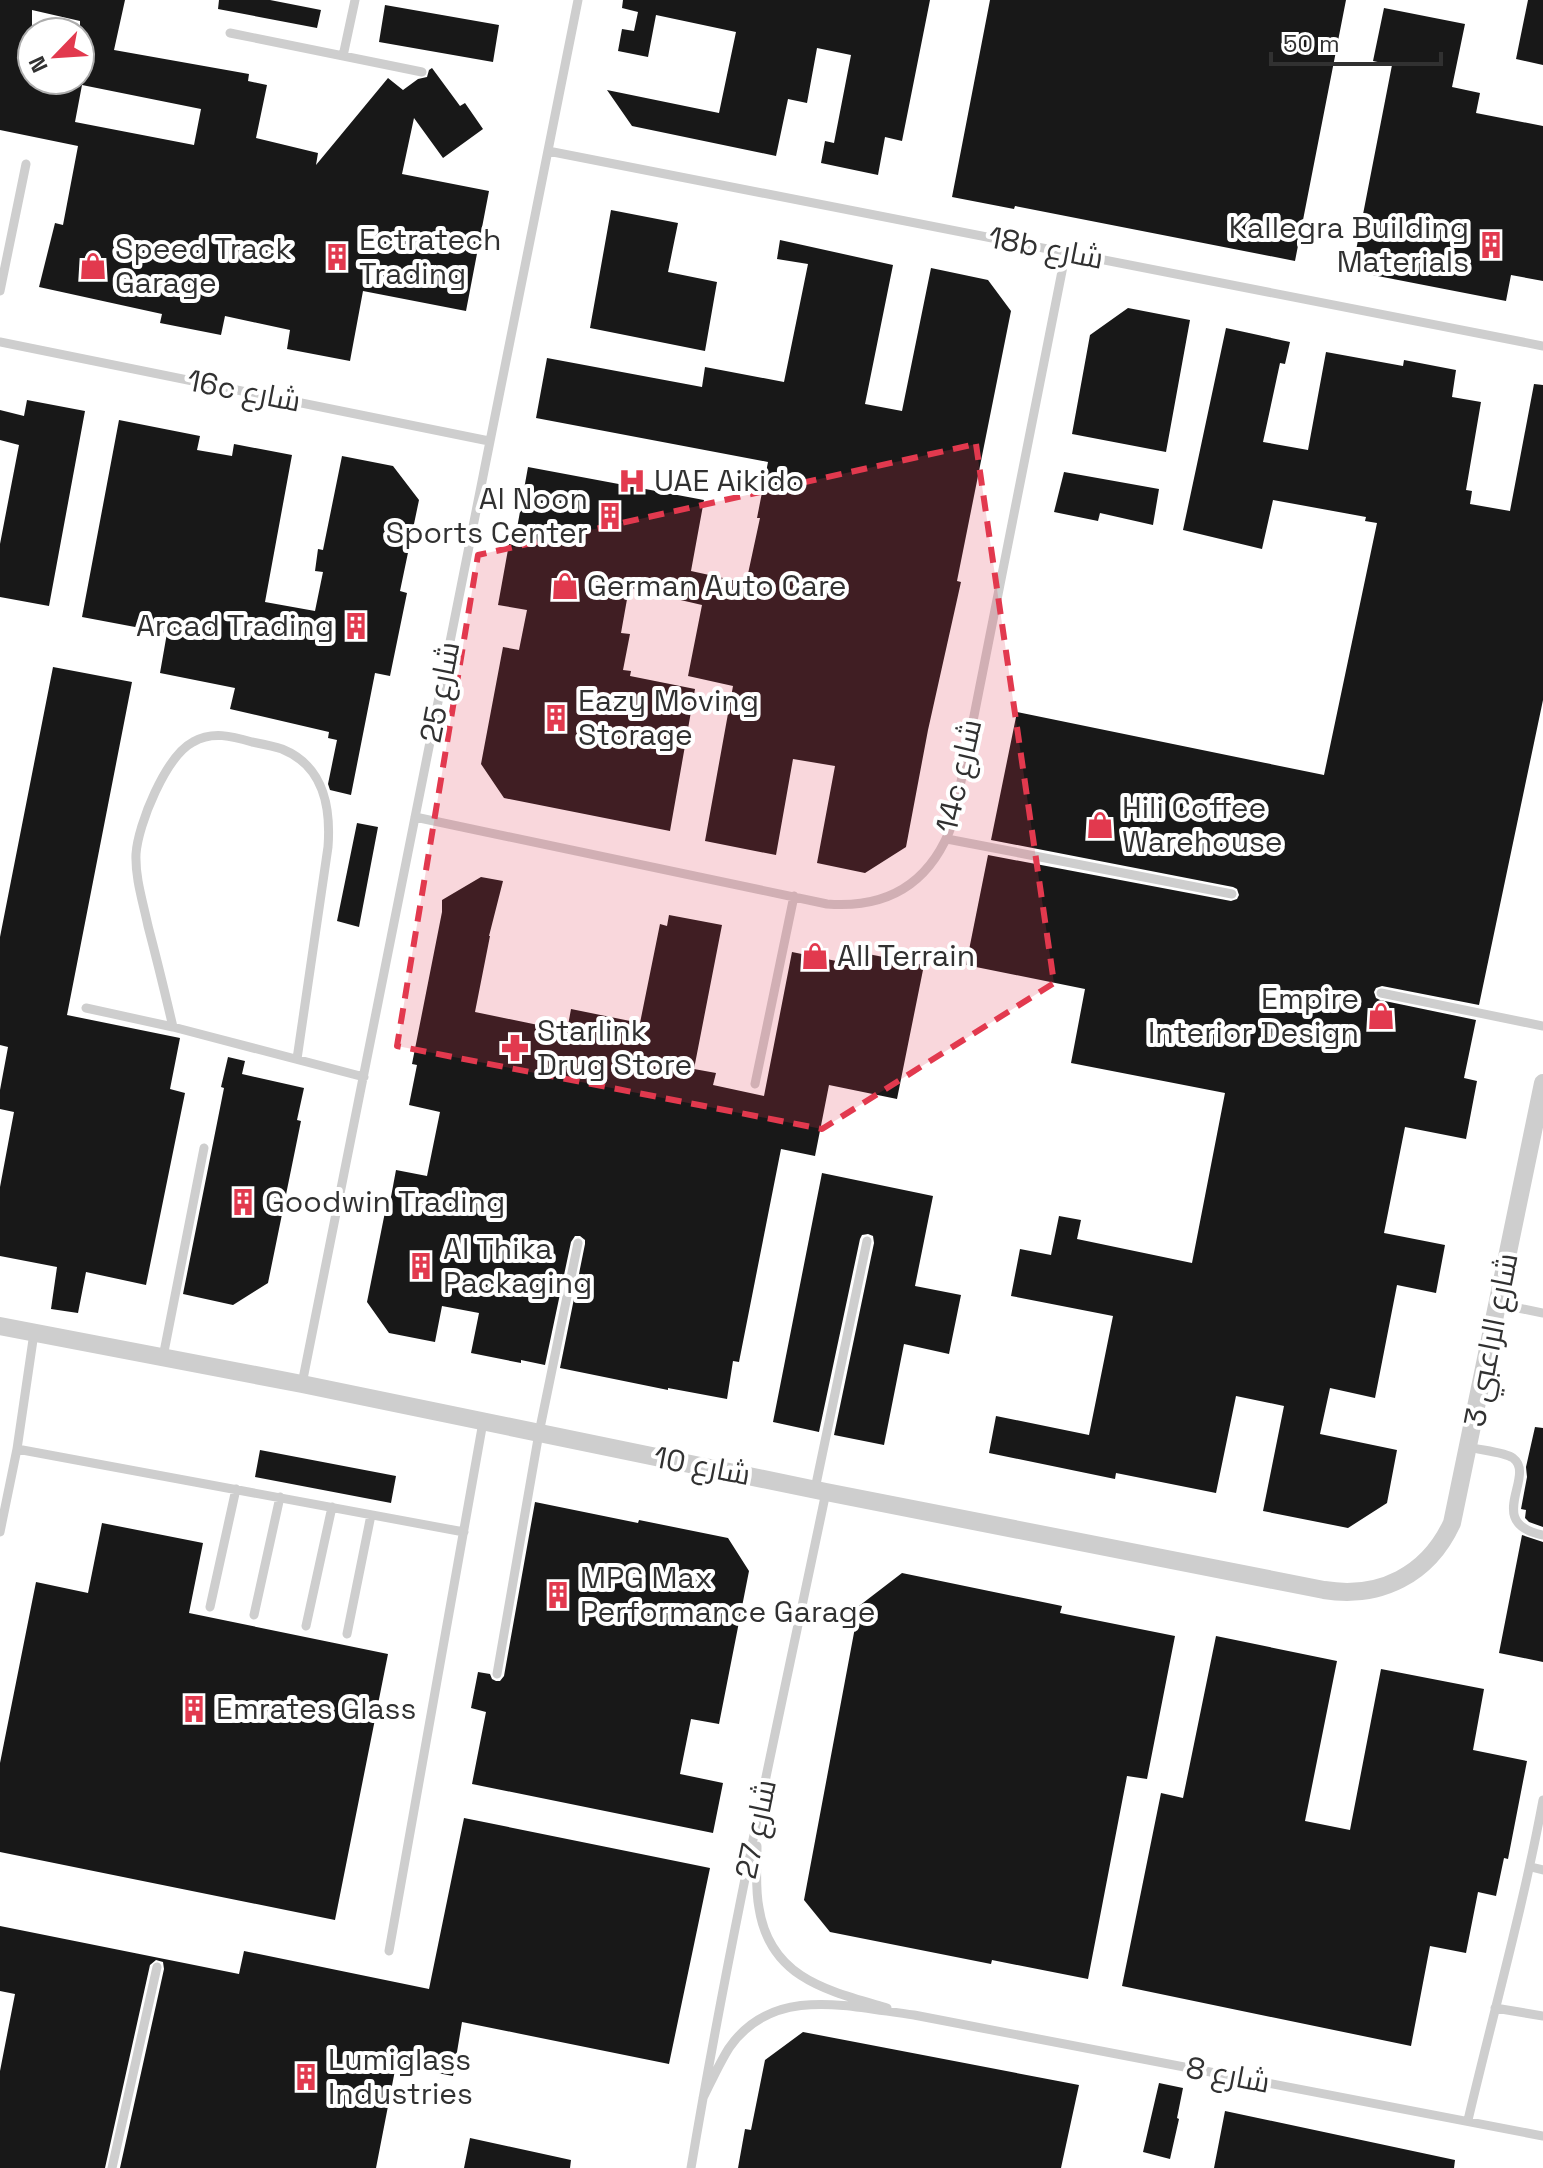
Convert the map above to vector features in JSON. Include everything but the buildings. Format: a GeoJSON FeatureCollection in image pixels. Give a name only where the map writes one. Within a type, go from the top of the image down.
{"type":"FeatureCollection","features":[{"type":"Feature","properties":{"kind":"street","name":"شارع الراعبي 3"},"geometry":{"type":"LineString","coordinates":[[1403,1578],[1428,1560],[1446,1537],[1456,1509],[1543,1083]]}},
{"type":"Feature","properties":{"kind":"street","name":"شارع 10"},"geometry":{"type":"LineString","coordinates":[[0,1326],[1340,1592],[1373,1590],[1403,1578]]}},
{"type":"Feature","properties":{"kind":"lane"},"geometry":{"type":"LineString","coordinates":[[343,56],[355,0]]}},
{"type":"Feature","properties":{"kind":"lane","name":"شارع 25"},"geometry":{"type":"LineString","coordinates":[[302,1384],[578,0]]}},
{"type":"Feature","properties":{"kind":"lane"},"geometry":{"type":"LineString","coordinates":[[230,33],[422,72]]}},
{"type":"Feature","properties":{"kind":"lane","name":"18b شارع"},"geometry":{"type":"LineString","coordinates":[[548,151],[1543,346]]}},
{"type":"Feature","properties":{"kind":"lane"},"geometry":{"type":"LineString","coordinates":[[0,291],[26,164]]}},
{"type":"Feature","properties":{"kind":"lane","name":"14c شارع"},"geometry":{"type":"LineString","coordinates":[[415,817],[846,905],[864,904],[899,892],[927,870],[947,839],[953,822],[1066,251]]}},
{"type":"Feature","properties":{"kind":"lane","name":"16c شارع"},"geometry":{"type":"LineString","coordinates":[[0,342],[489,441]]}},
{"type":"Feature","properties":{"kind":"lane"},"geometry":{"type":"LineString","coordinates":[[173,1027],[139,887],[136,854],[139,838],[149,807],[172,760],[181,750],[205,737],[232,736],[283,749],[297,757],[319,782],[327,805],[328,847],[297,1059]]}},
{"type":"Feature","properties":{"kind":"lane"},"geometry":{"type":"LineString","coordinates":[[947,839],[1232,894]]}},
{"type":"Feature","properties":{"kind":"lane"},"geometry":{"type":"LineString","coordinates":[[755,1084],[794,896]]}},
{"type":"Feature","properties":{"kind":"lane"},"geometry":{"type":"LineString","coordinates":[[1381,993],[1543,1026]]}},
{"type":"Feature","properties":{"kind":"lane"},"geometry":{"type":"LineString","coordinates":[[86,1008],[173,1027],[364,1077]]}},
{"type":"Feature","properties":{"kind":"lane"},"geometry":{"type":"LineString","coordinates":[[163,1357],[204,1148]]}},
{"type":"Feature","properties":{"kind":"lane","name":"شارع 27"},"geometry":{"type":"LineString","coordinates":[[691,2168],[867,1241]]}},
{"type":"Feature","properties":{"kind":"lane"},"geometry":{"type":"LineString","coordinates":[[497,1674],[539,1433],[578,1243]]}},
{"type":"Feature","properties":{"kind":"lane"},"geometry":{"type":"LineString","coordinates":[[1498,1304],[1543,1313]]}},
{"type":"Feature","properties":{"kind":"lane"},"geometry":{"type":"LineString","coordinates":[[0,1532],[17,1449],[34,1333]]}},
{"type":"Feature","properties":{"kind":"lane"},"geometry":{"type":"LineString","coordinates":[[389,1951],[483,1422]]}},
{"type":"Feature","properties":{"kind":"lane"},"geometry":{"type":"LineString","coordinates":[[1469,1447],[1508,1455],[1516,1461],[1520,1470],[1514,1515],[1522,1528],[1543,1535]]}},
{"type":"Feature","properties":{"kind":"lane"},"geometry":{"type":"LineString","coordinates":[[17,1449],[464,1532]]}},
{"type":"Feature","properties":{"kind":"lane"},"geometry":{"type":"LineString","coordinates":[[210,1607],[236,1489]]}},
{"type":"Feature","properties":{"kind":"lane"},"geometry":{"type":"LineString","coordinates":[[254,1615],[280,1497]]}},
{"type":"Feature","properties":{"kind":"lane"},"geometry":{"type":"LineString","coordinates":[[306,1626],[332,1507]]}},
{"type":"Feature","properties":{"kind":"lane"},"geometry":{"type":"LineString","coordinates":[[347,1634],[371,1515]]}},
{"type":"Feature","properties":{"kind":"lane"},"geometry":{"type":"LineString","coordinates":[[1468,2120],[1531,1867],[1543,1800]]}},
{"type":"Feature","properties":{"kind":"lane","name":"شارع 8"},"geometry":{"type":"LineString","coordinates":[[757,1824],[759,1909],[767,1937],[784,1962],[794,1972],[820,1987],[914,2015]]}},
{"type":"Feature","properties":{"kind":"lane"},"geometry":{"type":"LineString","coordinates":[[1531,1867],[1543,1870]]}},
{"type":"Feature","properties":{"kind":"lane"},"geometry":{"type":"LineString","coordinates":[[112,2168],[157,1967]]}},
{"type":"Feature","properties":{"kind":"lane","name":"شارع 8"},"geometry":{"type":"LineString","coordinates":[[703,2098],[729,2049],[752,2025],[781,2009],[815,2004],[914,2015],[1543,2136]]}},
{"type":"Feature","properties":{"kind":"lane"},"geometry":{"type":"LineString","coordinates":[[1495,2008],[1543,2016]]}},
{"type":"Feature","properties":{"kind":"highlighted area"},"geometry":{"type":"Polygon","coordinates":[[[976,444],[1054,983],[822,1129],[397,1046],[478,555],[976,444]]]}},
{"type":"Feature","properties":{"kind":"place","name":"Kallegra Building Materials"},"geometry":{"type":"Point","coordinates":[1491,245]}},
{"type":"Feature","properties":{"kind":"place","name":"Ectratech Trading"},"geometry":{"type":"Point","coordinates":[337,257]}},
{"type":"Feature","properties":{"kind":"place","name":"Speed Track Garage"},"geometry":{"type":"Point","coordinates":[93,266]}},
{"type":"Feature","properties":{"kind":"place","name":"UAE Aikido"},"geometry":{"type":"Point","coordinates":[632,481]}},
{"type":"Feature","properties":{"kind":"place","name":"Al Noon Sports Center"},"geometry":{"type":"Point","coordinates":[610,516]}},
{"type":"Feature","properties":{"kind":"place","name":"German Auto Care"},"geometry":{"type":"Point","coordinates":[565,586]}},
{"type":"Feature","properties":{"kind":"place","name":"Arcad Trading"},"geometry":{"type":"Point","coordinates":[356,626]}},
{"type":"Feature","properties":{"kind":"place","name":"Eazy Moving Storage"},"geometry":{"type":"Point","coordinates":[556,718]}},
{"type":"Feature","properties":{"kind":"place","name":"Hili Coffee Warehouse"},"geometry":{"type":"Point","coordinates":[1100,825]}},
{"type":"Feature","properties":{"kind":"place","name":"All Terrain"},"geometry":{"type":"Point","coordinates":[815,956]}},
{"type":"Feature","properties":{"kind":"place","name":"Empire Interior Design"},"geometry":{"type":"Point","coordinates":[1381,1016]}},
{"type":"Feature","properties":{"kind":"place","name":"Starlink Drug Store"},"geometry":{"type":"Point","coordinates":[515,1048]}},
{"type":"Feature","properties":{"kind":"place","name":"Goodwin Trading"},"geometry":{"type":"Point","coordinates":[243,1202]}},
{"type":"Feature","properties":{"kind":"place","name":"Al Thika Packaging"},"geometry":{"type":"Point","coordinates":[421,1266]}},
{"type":"Feature","properties":{"kind":"place","name":"MPG Max Performance Garage"},"geometry":{"type":"Point","coordinates":[558,1595]}},
{"type":"Feature","properties":{"kind":"place","name":"Emrates Glass"},"geometry":{"type":"Point","coordinates":[194,1709]}},
{"type":"Feature","properties":{"kind":"place","name":"Lumiglass Industries"},"geometry":{"type":"Point","coordinates":[306,2077]}}]}
